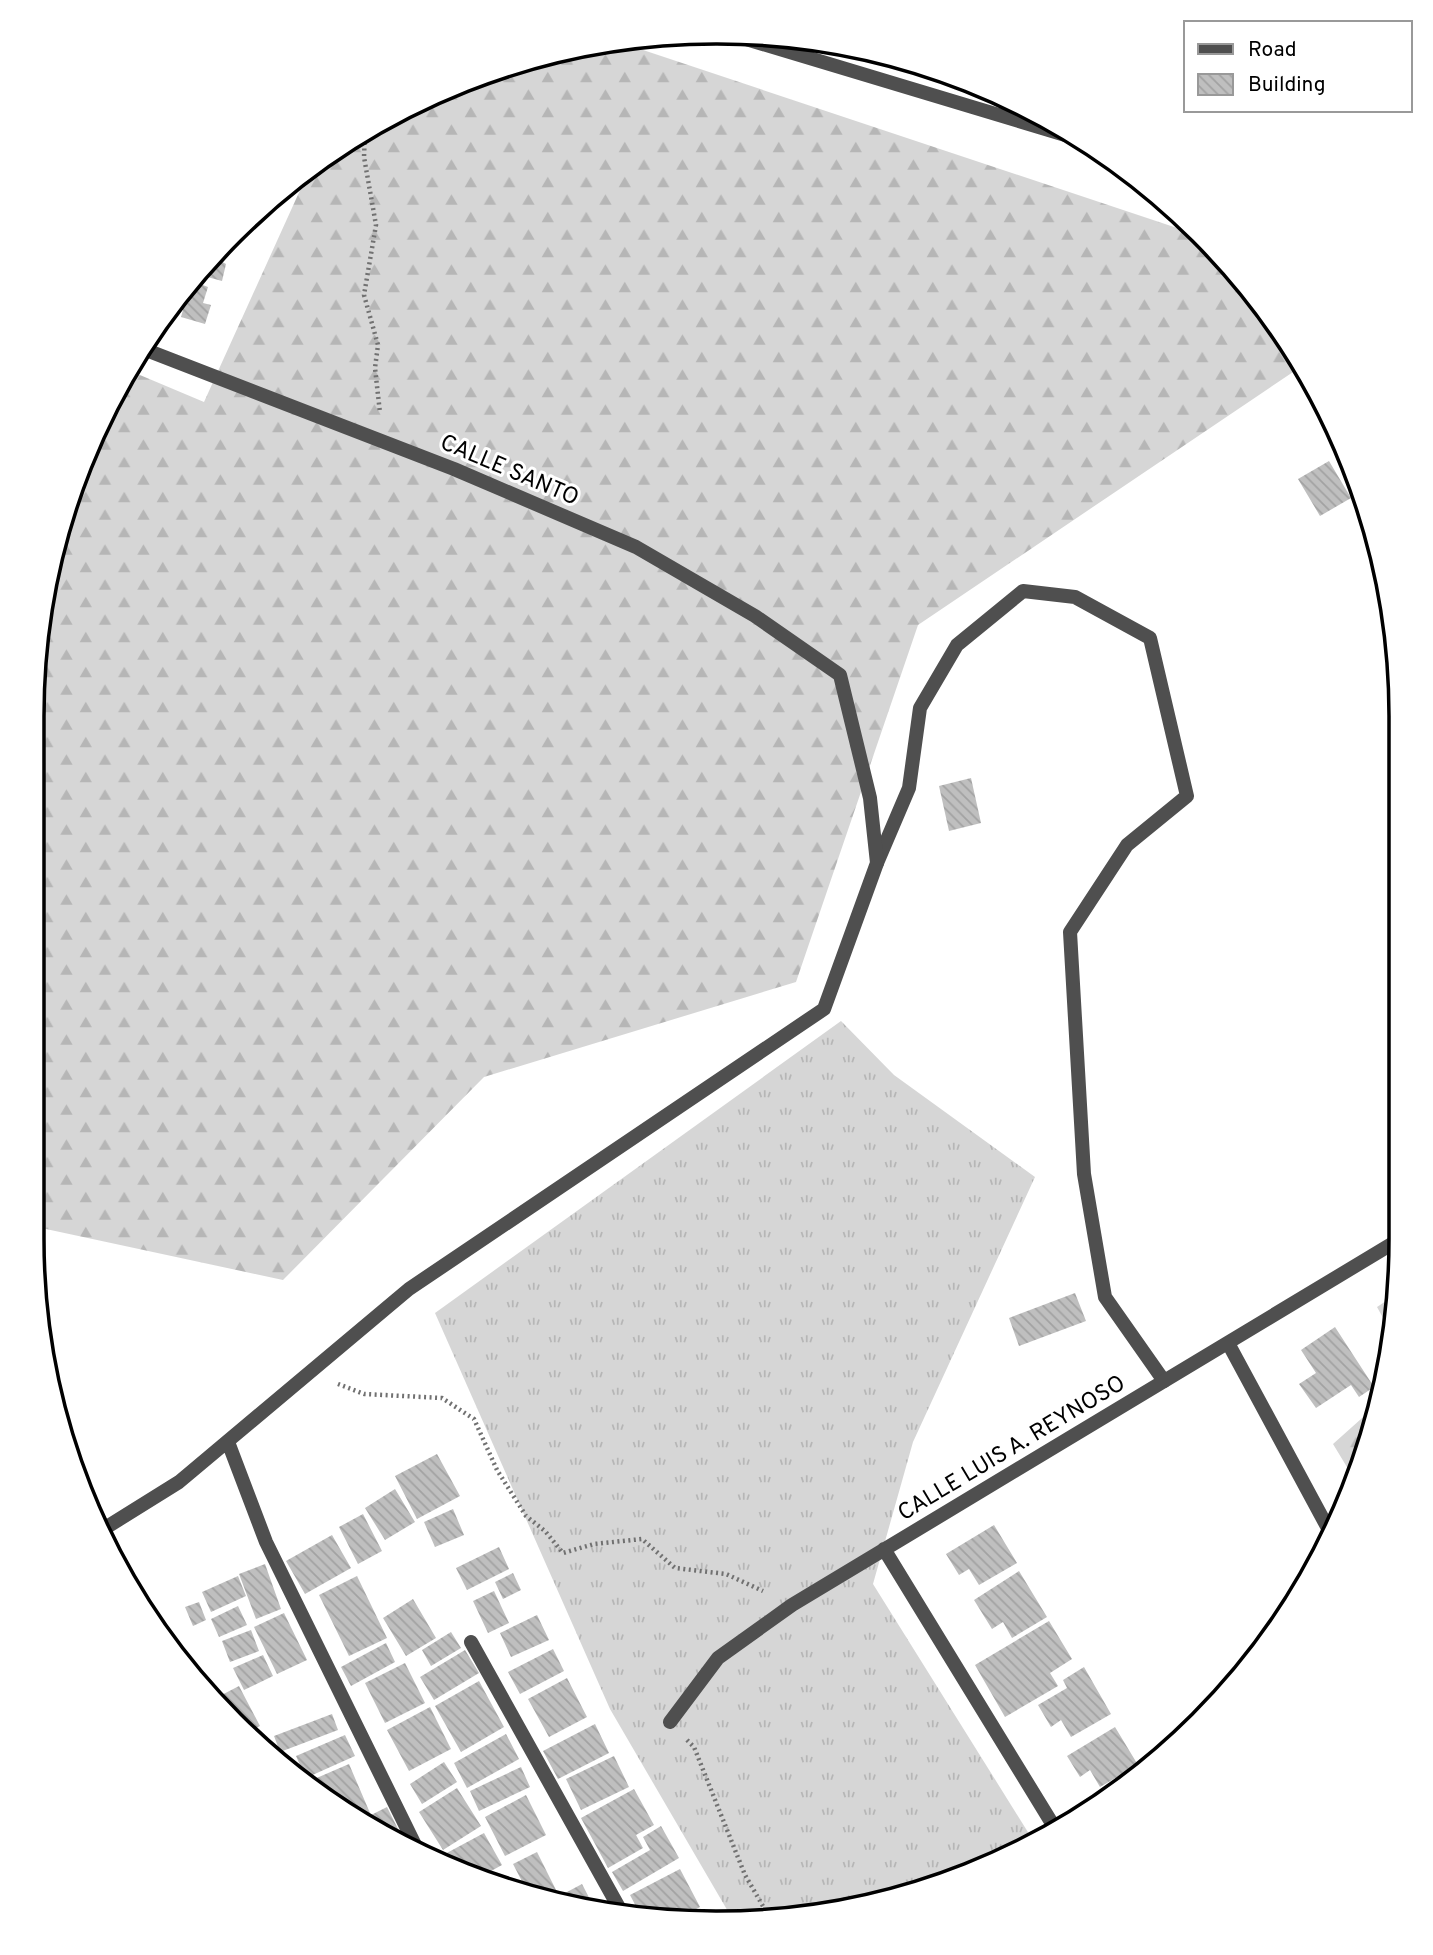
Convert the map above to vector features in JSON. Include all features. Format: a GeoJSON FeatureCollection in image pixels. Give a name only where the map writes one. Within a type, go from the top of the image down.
{"type":"FeatureCollection","features":[{"type":"Feature","properties":{"kind":"street"},"geometry":{"type":"LineString","coordinates":[[770,46],[1042,128]]}},
{"type":"Feature","properties":{"kind":"street","name":"CALLE SANTO"},"geometry":{"type":"LineString","coordinates":[[151,352],[384,442],[636,547],[755,616],[840,675],[870,797],[877,863]]}},
{"type":"Feature","properties":{"kind":"street"},"geometry":{"type":"LineString","coordinates":[[108,1526],[179,1482],[409,1289],[824,1009],[877,863],[909,788],[920,708],[957,645],[1023,591],[1074,597],[1150,638],[1187,796],[1127,845],[1070,932],[1084,1174],[1105,1297],[1164,1381]]}},
{"type":"Feature","properties":{"kind":"street","name":"CALLE LUIS A. REYNOSO"},"geometry":{"type":"LineString","coordinates":[[670,1722],[718,1658],[792,1605],[1389,1246]]}},
{"type":"Feature","properties":{"kind":"street"},"geometry":{"type":"LineString","coordinates":[[1228,1343],[1326,1524]]}},
{"type":"Feature","properties":{"kind":"street"},"geometry":{"type":"LineString","coordinates":[[228,1442],[266,1542],[412,1838]]}},
{"type":"Feature","properties":{"kind":"street"},"geometry":{"type":"LineString","coordinates":[[884,1549],[1051,1822]]}},
{"type":"Feature","properties":{"kind":"street"},"geometry":{"type":"LineString","coordinates":[[471,1642],[616,1903]]}},
{"type":"Feature","properties":{"kind":"path"},"geometry":{"type":"LineString","coordinates":[[365,144],[364,157],[376,225],[364,295],[378,345],[376,389],[384,442]]}},
{"type":"Feature","properties":{"kind":"path"},"geometry":{"type":"LineString","coordinates":[[308,1373],[364,1394],[442,1398],[474,1419],[497,1470],[526,1516],[545,1531],[563,1553],[594,1544],[642,1539],[675,1568],[726,1574],[792,1605]]}},
{"type":"Feature","properties":{"kind":"path"},"geometry":{"type":"LineString","coordinates":[[670,1722],[694,1747],[745,1875],[765,1909]]}},
{"type":"Feature","properties":{"kind":"green space"},"geometry":{"type":"Polygon","coordinates":[[[639,49],[1179,229],[1222,273],[1250,307],[1294,372],[918,625],[796,982],[484,1077],[283,1280],[44,1229],[44,716],[45,673],[57,585],[79,500],[113,419],[138,374],[204,402],[301,188],[307,183],[380,134],[459,95],[542,67],[639,49]]]}},
{"type":"Feature","properties":{"kind":"green space"},"geometry":{"type":"Polygon","coordinates":[[[841,1021],[894,1075],[1035,1177],[913,1442],[873,1584],[1029,1834],[974,1860],[891,1888],[804,1905],[728,1911],[610,1709],[435,1313],[841,1021]]]}},
{"type":"Feature","properties":{"kind":"green space"},"geometry":{"type":"Polygon","coordinates":[[[1386,1301],[1384,1319],[1377,1307],[1386,1301]]]}},
{"type":"Feature","properties":{"kind":"green space"},"geometry":{"type":"Polygon","coordinates":[[[1365,1415],[1348,1469],[1333,1444],[1365,1415]]]}},
{"type":"Feature","properties":{"kind":"building"},"geometry":{"type":"Polygon","coordinates":[[[222,262],[226,264],[222,281],[208,277],[222,262]]]}},
{"type":"Feature","properties":{"kind":"building"},"geometry":{"type":"Polygon","coordinates":[[[201,285],[208,287],[203,303],[211,305],[205,324],[181,317],[201,285]]]}},
{"type":"Feature","properties":{"kind":"building"},"geometry":{"type":"Polygon","coordinates":[[[1329,461],[1351,498],[1320,516],[1298,479],[1329,461]]]}},
{"type":"Feature","properties":{"kind":"building"},"geometry":{"type":"Polygon","coordinates":[[[971,778],[981,823],[949,831],[939,786],[971,778]]]}},
{"type":"Feature","properties":{"kind":"building"},"geometry":{"type":"Polygon","coordinates":[[[1075,1293],[1086,1321],[1019,1346],[1009,1318],[1075,1293]]]}},
{"type":"Feature","properties":{"kind":"building"},"geometry":{"type":"Polygon","coordinates":[[[1335,1327],[1373,1385],[1372,1389],[1359,1397],[1351,1385],[1316,1408],[1299,1384],[1316,1373],[1301,1350],[1335,1327]]]}},
{"type":"Feature","properties":{"kind":"building"},"geometry":{"type":"Polygon","coordinates":[[[437,1454],[460,1496],[417,1519],[395,1476],[437,1454]]]}},
{"type":"Feature","properties":{"kind":"building"},"geometry":{"type":"Polygon","coordinates":[[[395,1489],[415,1522],[385,1540],[365,1508],[395,1489]]]}},
{"type":"Feature","properties":{"kind":"building"},"geometry":{"type":"Polygon","coordinates":[[[453,1509],[464,1535],[435,1547],[424,1522],[453,1509]]]}},
{"type":"Feature","properties":{"kind":"building"},"geometry":{"type":"Polygon","coordinates":[[[363,1514],[382,1551],[358,1564],[339,1527],[363,1514]]]}},
{"type":"Feature","properties":{"kind":"building"},"geometry":{"type":"Polygon","coordinates":[[[994,1525],[1017,1563],[979,1585],[969,1569],[959,1575],[946,1554],[994,1525]]]}},
{"type":"Feature","properties":{"kind":"building"},"geometry":{"type":"Polygon","coordinates":[[[332,1535],[351,1568],[305,1594],[286,1561],[332,1535]]]}},
{"type":"Feature","properties":{"kind":"building"},"geometry":{"type":"Polygon","coordinates":[[[499,1547],[509,1569],[467,1590],[456,1568],[499,1547]]]}},
{"type":"Feature","properties":{"kind":"building"},"geometry":{"type":"Polygon","coordinates":[[[265,1564],[281,1609],[256,1619],[239,1574],[265,1564]]]}},
{"type":"Feature","properties":{"kind":"building"},"geometry":{"type":"Polygon","coordinates":[[[1019,1571],[1047,1617],[1012,1638],[1003,1622],[992,1629],[974,1600],[1019,1571]]]}},
{"type":"Feature","properties":{"kind":"building"},"geometry":{"type":"Polygon","coordinates":[[[513,1573],[521,1590],[503,1599],[495,1582],[513,1573]]]}},
{"type":"Feature","properties":{"kind":"building"},"geometry":{"type":"Polygon","coordinates":[[[238,1576],[246,1596],[211,1612],[202,1592],[238,1576]]]}},
{"type":"Feature","properties":{"kind":"building"},"geometry":{"type":"Polygon","coordinates":[[[357,1576],[387,1638],[349,1656],[319,1595],[357,1576]]]}},
{"type":"Feature","properties":{"kind":"building"},"geometry":{"type":"Polygon","coordinates":[[[494,1591],[509,1623],[488,1633],[473,1601],[494,1591]]]}},
{"type":"Feature","properties":{"kind":"building"},"geometry":{"type":"Polygon","coordinates":[[[413,1599],[436,1638],[406,1656],[383,1618],[413,1599]]]}},
{"type":"Feature","properties":{"kind":"building"},"geometry":{"type":"Polygon","coordinates":[[[199,1602],[206,1620],[193,1626],[185,1607],[199,1602]]]}},
{"type":"Feature","properties":{"kind":"building"},"geometry":{"type":"Polygon","coordinates":[[[238,1606],[247,1625],[219,1637],[211,1619],[238,1606]]]}},
{"type":"Feature","properties":{"kind":"building"},"geometry":{"type":"Polygon","coordinates":[[[284,1613],[307,1660],[277,1674],[254,1627],[284,1613]]]}},
{"type":"Feature","properties":{"kind":"building"},"geometry":{"type":"Polygon","coordinates":[[[537,1615],[549,1640],[511,1657],[500,1633],[537,1615]]]}},
{"type":"Feature","properties":{"kind":"building"},"geometry":{"type":"Polygon","coordinates":[[[1049,1621],[1072,1659],[1050,1673],[1058,1686],[1005,1717],[975,1665],[1049,1621]]]}},
{"type":"Feature","properties":{"kind":"building"},"geometry":{"type":"Polygon","coordinates":[[[251,1630],[259,1651],[230,1662],[222,1641],[251,1630]]]}},
{"type":"Feature","properties":{"kind":"building"},"geometry":{"type":"Polygon","coordinates":[[[451,1632],[461,1648],[431,1666],[422,1650],[451,1632]]]}},
{"type":"Feature","properties":{"kind":"building"},"geometry":{"type":"Polygon","coordinates":[[[386,1643],[395,1662],[351,1686],[341,1667],[386,1643]]]}},
{"type":"Feature","properties":{"kind":"building"},"geometry":{"type":"Polygon","coordinates":[[[553,1649],[564,1671],[520,1694],[508,1672],[553,1649]]]}},
{"type":"Feature","properties":{"kind":"building"},"geometry":{"type":"Polygon","coordinates":[[[465,1650],[479,1673],[434,1700],[420,1677],[465,1650]]]}},
{"type":"Feature","properties":{"kind":"building"},"geometry":{"type":"Polygon","coordinates":[[[263,1655],[273,1676],[244,1690],[233,1668],[263,1655]]]}},
{"type":"Feature","properties":{"kind":"building"},"geometry":{"type":"Polygon","coordinates":[[[405,1663],[425,1703],[385,1723],[365,1683],[405,1663]]]}},
{"type":"Feature","properties":{"kind":"building"},"geometry":{"type":"Polygon","coordinates":[[[1084,1667],[1111,1714],[1071,1737],[1061,1720],[1051,1727],[1038,1705],[1067,1688],[1063,1680],[1084,1667]]]}},
{"type":"Feature","properties":{"kind":"building"},"geometry":{"type":"Polygon","coordinates":[[[567,1678],[587,1717],[549,1737],[528,1699],[567,1678]]]}},
{"type":"Feature","properties":{"kind":"building"},"geometry":{"type":"Polygon","coordinates":[[[479,1681],[504,1727],[461,1752],[435,1706],[479,1681]]]}},
{"type":"Feature","properties":{"kind":"building"},"geometry":{"type":"Polygon","coordinates":[[[239,1686],[260,1726],[256,1728],[223,1694],[239,1686]]]}},
{"type":"Feature","properties":{"kind":"building"},"geometry":{"type":"Polygon","coordinates":[[[430,1707],[451,1749],[409,1771],[387,1730],[430,1707]]]}},
{"type":"Feature","properties":{"kind":"building"},"geometry":{"type":"Polygon","coordinates":[[[332,1714],[338,1730],[282,1751],[274,1736],[332,1714]]]}},
{"type":"Feature","properties":{"kind":"building"},"geometry":{"type":"Polygon","coordinates":[[[595,1724],[609,1753],[558,1779],[543,1751],[595,1724]]]}},
{"type":"Feature","properties":{"kind":"building"},"geometry":{"type":"Polygon","coordinates":[[[1115,1727],[1137,1763],[1100,1787],[1090,1770],[1080,1777],[1067,1756],[1115,1727]]]}},
{"type":"Feature","properties":{"kind":"building"},"geometry":{"type":"Polygon","coordinates":[[[506,1734],[519,1759],[467,1788],[454,1763],[506,1734]]]}},
{"type":"Feature","properties":{"kind":"building"},"geometry":{"type":"Polygon","coordinates":[[[345,1735],[355,1756],[312,1775],[301,1767],[296,1756],[345,1735]]]}},
{"type":"Feature","properties":{"kind":"building"},"geometry":{"type":"Polygon","coordinates":[[[614,1756],[629,1787],[581,1810],[566,1779],[614,1756]]]}},
{"type":"Feature","properties":{"kind":"building"},"geometry":{"type":"Polygon","coordinates":[[[444,1762],[457,1782],[422,1804],[410,1784],[444,1762]]]}},
{"type":"Feature","properties":{"kind":"building"},"geometry":{"type":"Polygon","coordinates":[[[349,1764],[370,1813],[343,1798],[316,1778],[349,1764]]]}},
{"type":"Feature","properties":{"kind":"building"},"geometry":{"type":"Polygon","coordinates":[[[521,1767],[530,1787],[479,1811],[470,1791],[521,1767]]]}},
{"type":"Feature","properties":{"kind":"building"},"geometry":{"type":"Polygon","coordinates":[[[457,1788],[481,1826],[443,1850],[419,1812],[457,1788]]]}},
{"type":"Feature","properties":{"kind":"building"},"geometry":{"type":"Polygon","coordinates":[[[634,1789],[654,1825],[636,1835],[643,1848],[608,1868],[581,1818],[634,1789]]]}},
{"type":"Feature","properties":{"kind":"building"},"geometry":{"type":"Polygon","coordinates":[[[526,1795],[546,1835],[505,1856],[485,1817],[526,1795]]]}},
{"type":"Feature","properties":{"kind":"building"},"geometry":{"type":"Polygon","coordinates":[[[387,1807],[399,1831],[380,1821],[371,1815],[387,1807]]]}},
{"type":"Feature","properties":{"kind":"building"},"geometry":{"type":"Polygon","coordinates":[[[661,1826],[679,1858],[623,1891],[612,1872],[650,1850],[643,1837],[661,1826]]]}},
{"type":"Feature","properties":{"kind":"building"},"geometry":{"type":"Polygon","coordinates":[[[484,1833],[502,1865],[489,1872],[445,1854],[484,1833]]]}},
{"type":"Feature","properties":{"kind":"building"},"geometry":{"type":"Polygon","coordinates":[[[537,1852],[557,1891],[523,1882],[513,1864],[537,1852]]]}},
{"type":"Feature","properties":{"kind":"building"},"geometry":{"type":"Polygon","coordinates":[[[680,1869],[700,1907],[693,1910],[636,1906],[630,1895],[680,1869]]]}},
{"type":"Feature","properties":{"kind":"building"},"geometry":{"type":"Polygon","coordinates":[[[582,1884],[590,1899],[585,1898],[565,1893],[582,1884]]]}}]}
